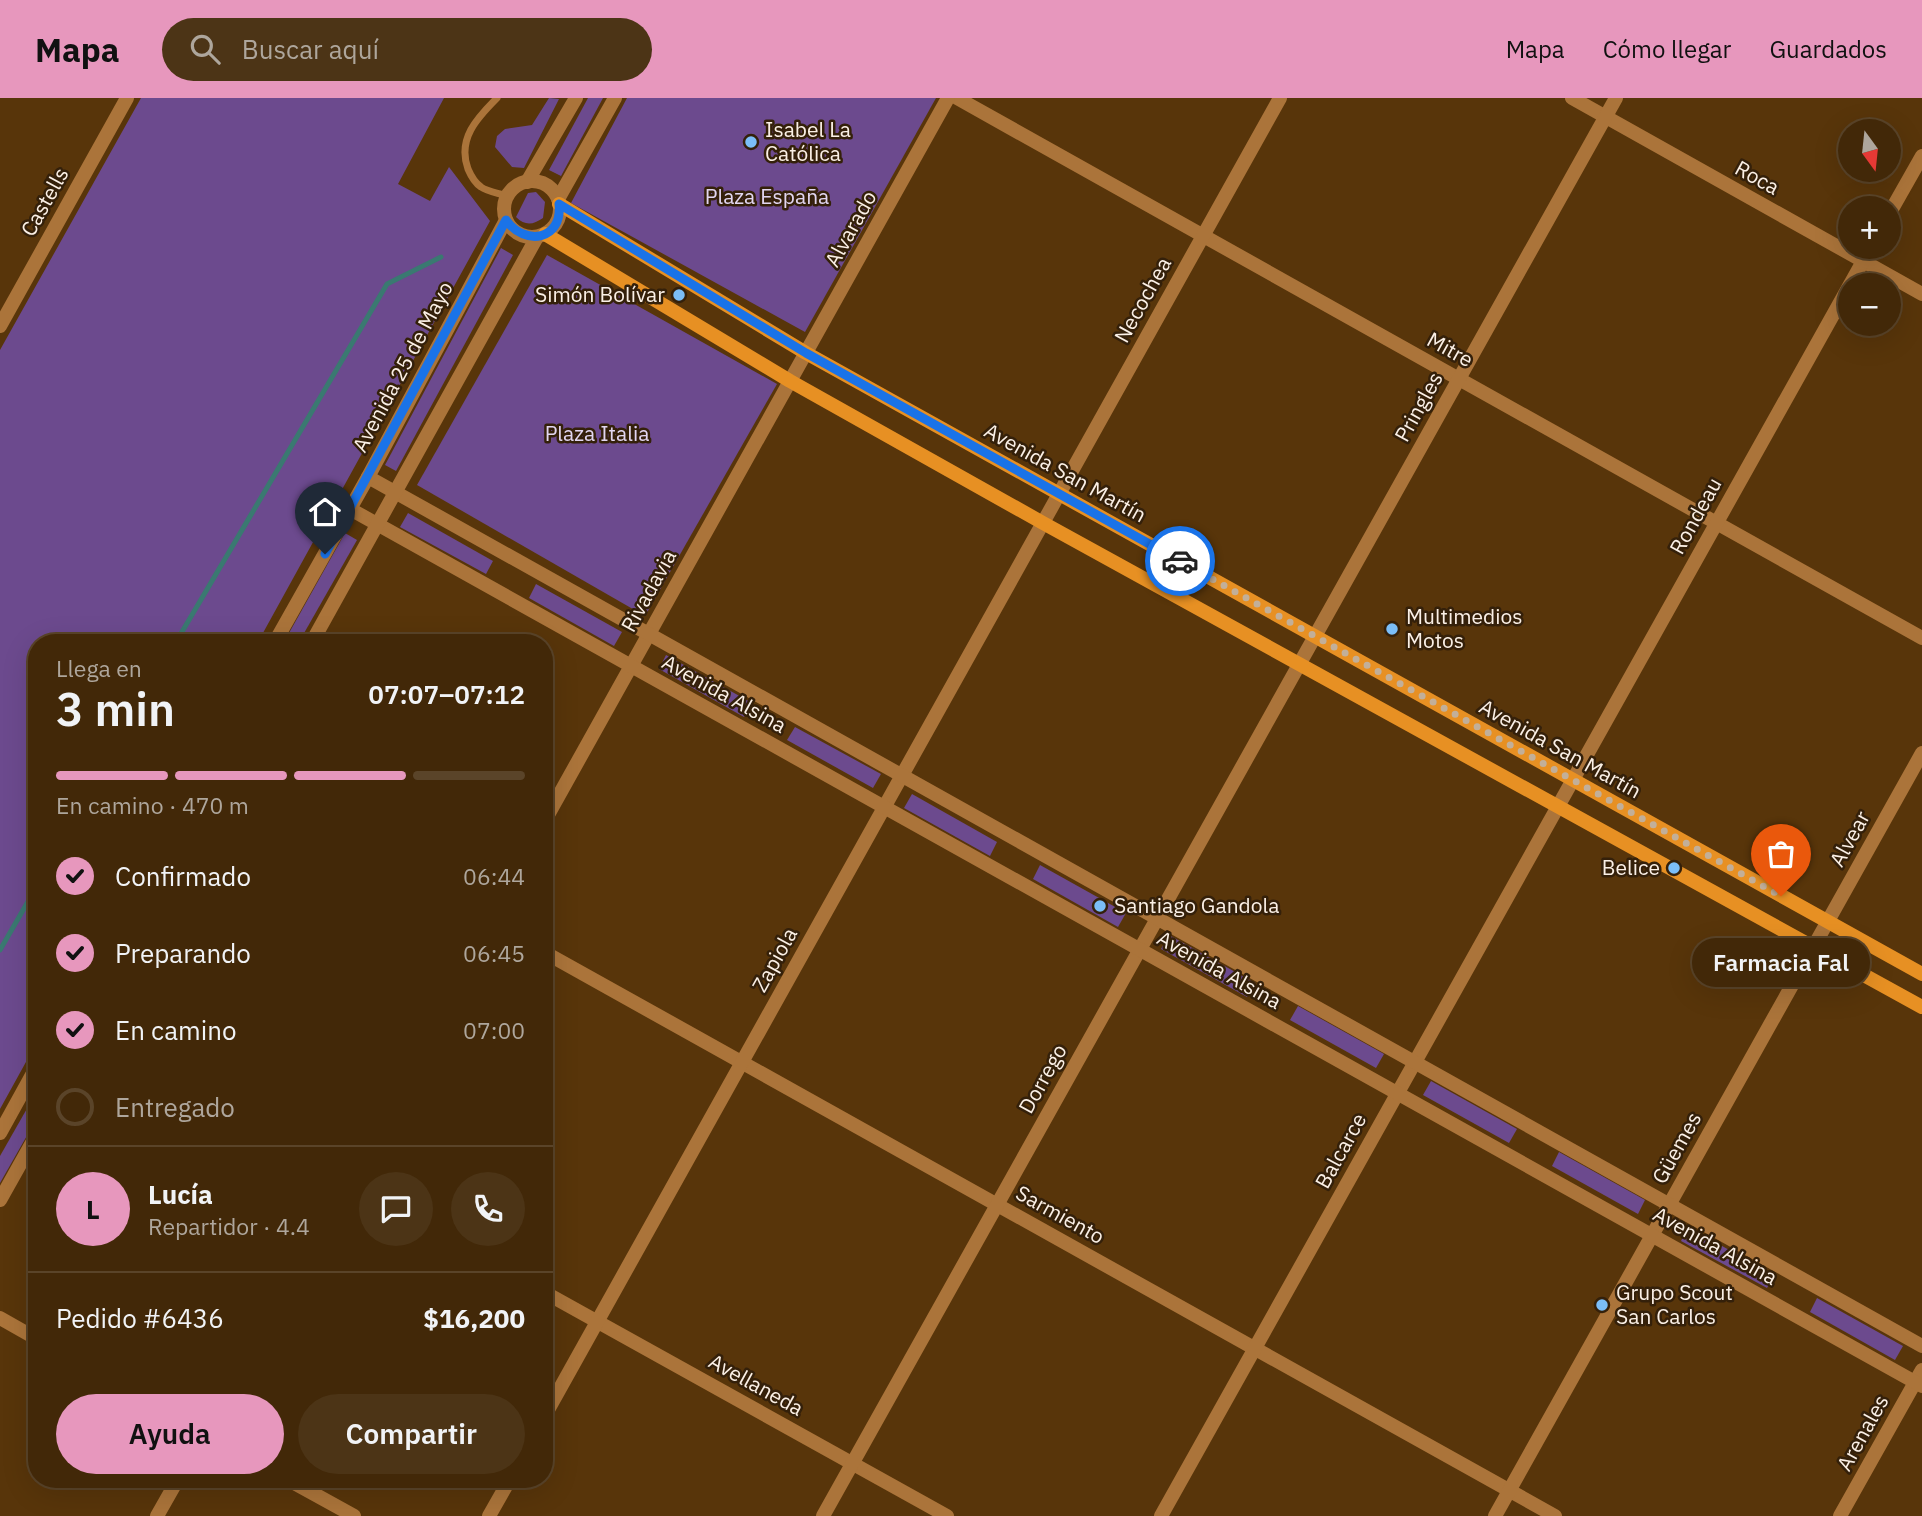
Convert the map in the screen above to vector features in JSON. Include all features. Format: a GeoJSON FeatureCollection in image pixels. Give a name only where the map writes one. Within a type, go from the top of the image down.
{"type":"FeatureCollection","features":[{"type":"Feature","properties":{"kind":"main road","name":"Avenida San Martín"},"geometry":{"type":"LineString","coordinates":[[559,201],[806,353],[1922,974]]}},
{"type":"Feature","properties":{"kind":"main road"},"geometry":{"type":"LineString","coordinates":[[541,235],[790,381],[1043,523],[1922,1007]]}},
{"type":"Feature","properties":{"kind":"street","name":"Castells"},"geometry":{"type":"LineString","coordinates":[[0,326],[127,98]]}},
{"type":"Feature","properties":{"kind":"street"},"geometry":{"type":"LineString","coordinates":[[527,182],[576,98]]}},
{"type":"Feature","properties":{"kind":"street"},"geometry":{"type":"LineString","coordinates":[[559,201],[615,98]]}},
{"type":"Feature","properties":{"kind":"street","name":"Alvarado"},"geometry":{"type":"LineString","coordinates":[[790,381],[948,98]]}},
{"type":"Feature","properties":{"kind":"street","name":"Mitre"},"geometry":{"type":"LineString","coordinates":[[957,98],[1922,638]]}},
{"type":"Feature","properties":{"kind":"street","name":"Necochea"},"geometry":{"type":"LineString","coordinates":[[1043,523],[1280,98]]}},
{"type":"Feature","properties":{"kind":"street","name":"Roca"},"geometry":{"type":"LineString","coordinates":[[1572,98],[1922,294]]}},
{"type":"Feature","properties":{"kind":"street","name":"Pringles"},"geometry":{"type":"LineString","coordinates":[[1300,663],[1616,98]]}},
{"type":"Feature","properties":{"kind":"street"},"geometry":{"type":"LineString","coordinates":[[1899,196],[1922,156]]}},
{"type":"Feature","properties":{"kind":"street"},"geometry":{"type":"LineString","coordinates":[[316,634],[541,235],[556,224],[560,211],[559,201],[551,188],[540,182],[527,182],[512,189],[507,196],[504,208],[506,220],[513,230],[524,236],[541,235]]}},
{"type":"Feature","properties":{"kind":"street","name":"Avenida 25 de Mayo"},"geometry":{"type":"LineString","coordinates":[[280,634],[368,477],[506,220]]}},
{"type":"Feature","properties":{"kind":"street","name":"Rondeau"},"geometry":{"type":"LineString","coordinates":[[1558,806],[1863,261]]}},
{"type":"Feature","properties":{"kind":"street","name":"Rivadavia"},"geometry":{"type":"LineString","coordinates":[[553,806],[790,381]]}},
{"type":"Feature","properties":{"kind":"street","name":"Avenida Alsina"},"geometry":{"type":"LineString","coordinates":[[368,477],[1922,1346]]}},
{"type":"Feature","properties":{"kind":"street","name":"Avenida Alsina"},"geometry":{"type":"LineString","coordinates":[[350,509],[1652,1235],[1920,1379]]}},
{"type":"Feature","properties":{"kind":"street","name":"Zapiola"},"geometry":{"type":"LineString","coordinates":[[553,1401],[1043,523]]}},
{"type":"Feature","properties":{"kind":"street","name":"Dorrego"},"geometry":{"type":"LineString","coordinates":[[823,1516],[1300,663]]}},
{"type":"Feature","properties":{"kind":"street","name":"Alvear"},"geometry":{"type":"LineString","coordinates":[[1814,946],[1922,753]]}},
{"type":"Feature","properties":{"kind":"street","name":"Balcarce"},"geometry":{"type":"LineString","coordinates":[[1161,1516],[1558,806]]}},
{"type":"Feature","properties":{"kind":"street","name":"Güemes"},"geometry":{"type":"LineString","coordinates":[[1494,1516],[1814,946]]}},
{"type":"Feature","properties":{"kind":"street","name":"Sarmiento"},"geometry":{"type":"LineString","coordinates":[[553,957],[1555,1516]]}},
{"type":"Feature","properties":{"kind":"street"},"geometry":{"type":"LineString","coordinates":[[0,1133],[28,1082]]}},
{"type":"Feature","properties":{"kind":"street"},"geometry":{"type":"LineString","coordinates":[[0,1200],[28,1150]]}},
{"type":"Feature","properties":{"kind":"street","name":"Avellaneda"},"geometry":{"type":"LineString","coordinates":[[553,1297],[947,1516]]}},
{"type":"Feature","properties":{"kind":"street"},"geometry":{"type":"LineString","coordinates":[[0,1318],[28,1334]]}},
{"type":"Feature","properties":{"kind":"street","name":"Arenales"},"geometry":{"type":"LineString","coordinates":[[1840,1516],[1920,1379]]}},
{"type":"Feature","properties":{"kind":"street"},"geometry":{"type":"LineString","coordinates":[[157,1516],[173,1488]]}},
{"type":"Feature","properties":{"kind":"street"},"geometry":{"type":"LineString","coordinates":[[303,1488],[354,1516]]}},
{"type":"Feature","properties":{"kind":"street"},"geometry":{"type":"LineString","coordinates":[[489,1516],[505,1488]]}},
{"type":"Feature","properties":{"kind":"lane"},"geometry":{"type":"LineString","coordinates":[[498,98],[481,114],[472,129],[463,145],[464,157],[471,177],[481,187],[507,196]]}},
{"type":"Feature","properties":{"kind":"green space"},"geometry":{"type":"Polygon","coordinates":[[[141,98],[444,98],[398,184],[430,201],[449,167],[490,221],[262,634],[28,634],[28,1058],[0,1109],[0,350],[141,98]]]}},
{"type":"Feature","properties":{"kind":"green space"},"geometry":{"type":"Polygon","coordinates":[[[549,98],[559,99],[524,168],[512,167],[495,147],[497,136],[505,129],[532,125],[549,98]]]}},
{"type":"Feature","properties":{"kind":"green space"},"geometry":{"type":"Polygon","coordinates":[[[588,98],[603,98],[561,176],[549,170],[588,98]]]}},
{"type":"Feature","properties":{"kind":"green space","name":"Plaza España"},"geometry":{"type":"Polygon","coordinates":[[[627,98],[936,98],[805,332],[571,203],[627,98]]]}},
{"type":"Feature","properties":{"kind":"green space"},"geometry":{"type":"Polygon","coordinates":[[[536,192],[545,202],[543,218],[532,223],[523,222],[516,217],[528,193],[536,192]]]}},
{"type":"Feature","properties":{"kind":"green space"},"geometry":{"type":"Polygon","coordinates":[[[501,248],[513,255],[396,471],[385,465],[501,248]]]}},
{"type":"Feature","properties":{"kind":"green space","name":"Plaza Italia"},"geometry":{"type":"Polygon","coordinates":[[[547,255],[777,384],[645,616],[417,485],[547,255]]]}},
{"type":"Feature","properties":{"kind":"green space"},"geometry":{"type":"Polygon","coordinates":[[[408,513],[493,561],[486,574],[400,527],[408,513]]]}},
{"type":"Feature","properties":{"kind":"green space"},"geometry":{"type":"Polygon","coordinates":[[[345,533],[357,540],[304,634],[288,634],[345,533]]]}},
{"type":"Feature","properties":{"kind":"green space"},"geometry":{"type":"Polygon","coordinates":[[[536,584],[622,632],[614,646],[529,598],[536,584]]]}},
{"type":"Feature","properties":{"kind":"green space"},"geometry":{"type":"Polygon","coordinates":[[[666,655],[752,703],[744,717],[659,669],[666,655]]]}},
{"type":"Feature","properties":{"kind":"green space"},"geometry":{"type":"Polygon","coordinates":[[[795,727],[881,774],[873,788],[787,740],[795,727]]]}},
{"type":"Feature","properties":{"kind":"green space"},"geometry":{"type":"Polygon","coordinates":[[[912,794],[997,842],[990,856],[904,808],[912,794]]]}},
{"type":"Feature","properties":{"kind":"green space"},"geometry":{"type":"Polygon","coordinates":[[[1040,865],[1126,913],[1118,927],[1033,879],[1040,865]]]}},
{"type":"Feature","properties":{"kind":"green space"},"geometry":{"type":"Polygon","coordinates":[[[1169,935],[1255,983],[1247,997],[1161,949],[1169,935]]]}},
{"type":"Feature","properties":{"kind":"green space"},"geometry":{"type":"Polygon","coordinates":[[[1298,1006],[1384,1054],[1376,1068],[1290,1020],[1298,1006]]]}},
{"type":"Feature","properties":{"kind":"green space"},"geometry":{"type":"Polygon","coordinates":[[[1431,1081],[1517,1129],[1509,1143],[1423,1095],[1431,1081]]]}},
{"type":"Feature","properties":{"kind":"green space"},"geometry":{"type":"Polygon","coordinates":[[[28,1107],[28,1134],[0,1183],[0,1156],[28,1107]]]}},
{"type":"Feature","properties":{"kind":"green space"},"geometry":{"type":"Polygon","coordinates":[[[1559,1152],[1645,1200],[1638,1214],[1552,1166],[1559,1152]]]}},
{"type":"Feature","properties":{"kind":"green space"},"geometry":{"type":"Polygon","coordinates":[[[1688,1227],[1774,1275],[1767,1288],[1681,1241],[1688,1227]]]}},
{"type":"Feature","properties":{"kind":"green space"},"geometry":{"type":"Polygon","coordinates":[[[1817,1298],[1903,1346],[1895,1360],[1810,1312],[1817,1298]]]}},
{"type":"Feature","properties":{"kind":"waterway"},"geometry":{"type":"LineString","coordinates":[[181,634],[387,284],[441,257]]}},
{"type":"Feature","properties":{"kind":"waterway"},"geometry":{"type":"LineString","coordinates":[[0,950],[28,902]]}},
{"type":"Feature","properties":{"kind":"way so far"},"geometry":{"type":"LineString","coordinates":[[1180,561],[1781,896]]}},
{"type":"Feature","properties":{"kind":"place","name":"Isabel La Católica"},"geometry":{"type":"Point","coordinates":[751,142]}},
{"type":"Feature","properties":{"kind":"place","name":"Simón Bolívar"},"geometry":{"type":"Point","coordinates":[679,295]}},
{"type":"Feature","properties":{"kind":"place","name":"Multimedios Motos"},"geometry":{"type":"Point","coordinates":[1392,629]}},
{"type":"Feature","properties":{"kind":"place","name":"Belice"},"geometry":{"type":"Point","coordinates":[1674,868]}},
{"type":"Feature","properties":{"kind":"place","name":"Farmacia Fal"},"geometry":{"type":"Point","coordinates":[1781,896]}},
{"type":"Feature","properties":{"kind":"place","name":"Santiago Gandola"},"geometry":{"type":"Point","coordinates":[1100,906]}},
{"type":"Feature","properties":{"kind":"place","name":"Grupo Scout San Carlos"},"geometry":{"type":"Point","coordinates":[1602,1305]}},
{"type":"Feature","properties":{"kind":"route"},"geometry":{"type":"LineString","coordinates":[[325,554],[506,220],[513,230],[524,236],[537,237],[551,230],[556,224],[559,204],[806,353],[1180,561]]}}]}
